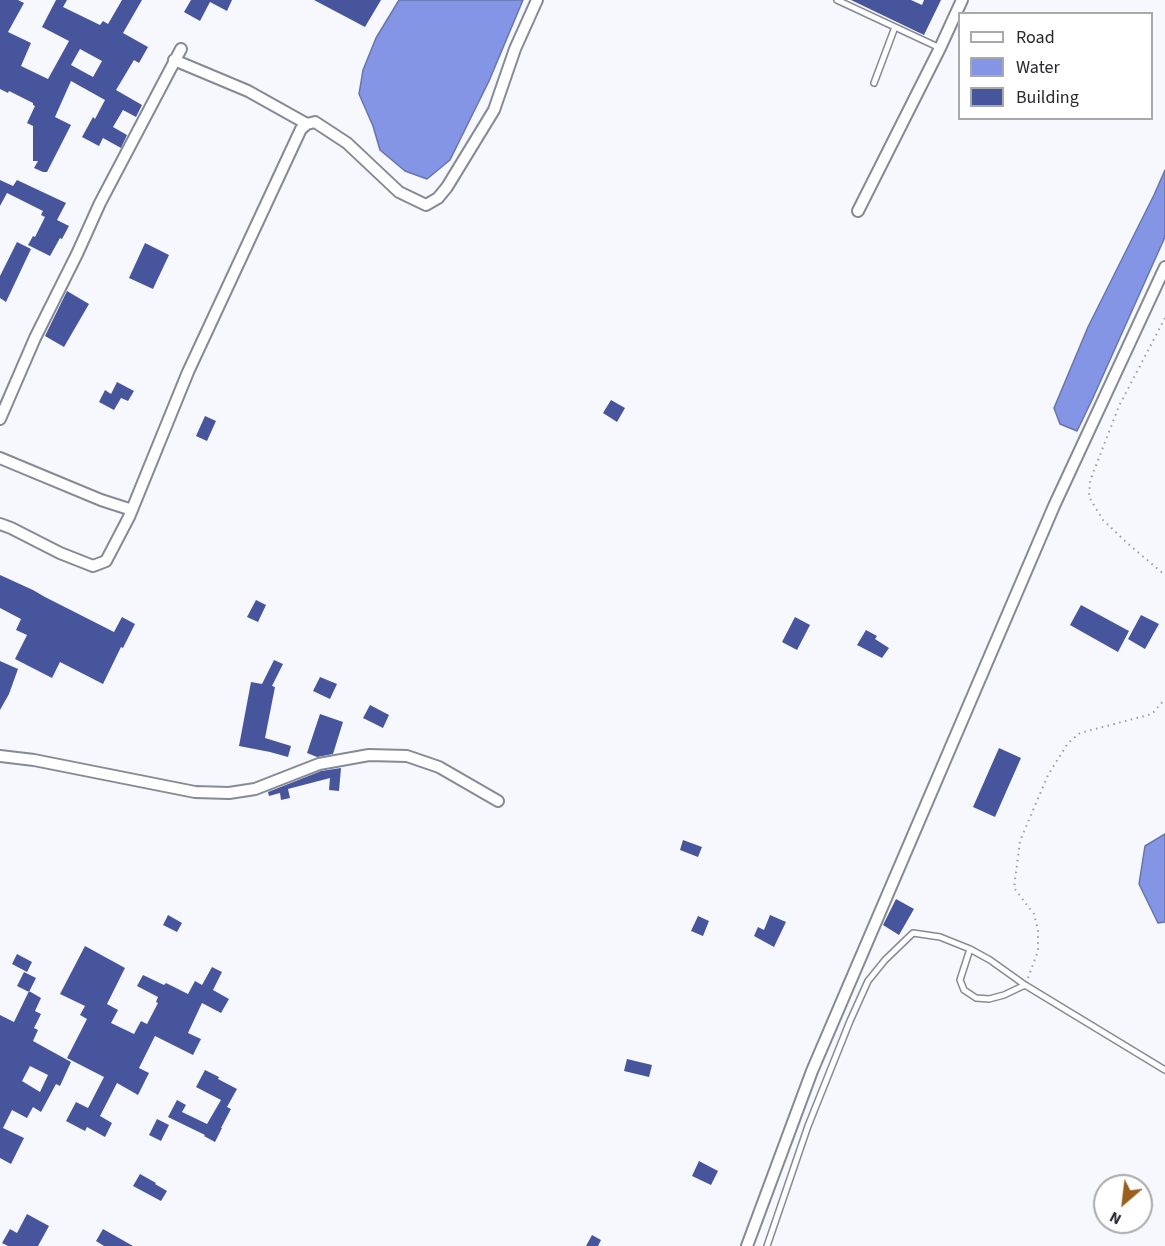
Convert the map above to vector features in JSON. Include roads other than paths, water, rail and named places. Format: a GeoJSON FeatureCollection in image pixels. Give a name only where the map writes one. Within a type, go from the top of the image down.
{"type":"FeatureCollection","features":[{"type":"Feature","properties":{"kind":"street"},"geometry":{"type":"LineString","coordinates":[[0,524],[93,566],[106,561],[132,510],[188,372],[301,129],[306,124],[315,122],[347,143],[399,192],[426,205],[438,198],[447,186],[495,110],[515,48],[537,0]]}},
{"type":"Feature","properties":{"kind":"street"},"geometry":{"type":"LineString","coordinates":[[858,211],[962,0]]}},
{"type":"Feature","properties":{"kind":"street"},"geometry":{"type":"LineString","coordinates":[[0,419],[35,338],[100,203],[181,49]]}},
{"type":"Feature","properties":{"kind":"street"},"geometry":{"type":"LineString","coordinates":[[174,60],[248,91],[306,124]]}},
{"type":"Feature","properties":{"kind":"street"},"geometry":{"type":"LineString","coordinates":[[747,1246],[812,1071],[1054,506],[1165,267]]}},
{"type":"Feature","properties":{"kind":"street"},"geometry":{"type":"LineString","coordinates":[[0,458],[101,500],[132,510]]}},
{"type":"Feature","properties":{"kind":"street"},"geometry":{"type":"LineString","coordinates":[[0,756],[34,760],[195,792],[229,793],[255,789],[319,764],[369,755],[407,756],[439,767],[498,801]]}},
{"type":"Feature","properties":{"kind":"lane"},"geometry":{"type":"LineString","coordinates":[[837,0],[940,48]]}},
{"type":"Feature","properties":{"kind":"lane"},"geometry":{"type":"LineString","coordinates":[[874,83],[895,27]]}},
{"type":"Feature","properties":{"kind":"lane"},"geometry":{"type":"LineString","coordinates":[[767,1246],[808,1126],[868,981],[885,960],[913,933],[940,937],[970,949],[1165,1070]]}},
{"type":"Feature","properties":{"kind":"lane"},"geometry":{"type":"LineString","coordinates":[[970,949],[960,980],[964,990],[976,998],[989,999],[1025,985]]}},
{"type":"Feature","properties":{"kind":"water"},"geometry":{"type":"Polygon","coordinates":[[[399,0],[523,0],[489,81],[450,160],[427,179],[405,171],[380,150],[373,126],[359,94],[363,70],[376,38],[399,0]]]}},
{"type":"Feature","properties":{"kind":"water"},"geometry":{"type":"Polygon","coordinates":[[[1165,170],[1165,237],[1077,431],[1060,424],[1054,408],[1088,327],[1165,170]]]}},
{"type":"Feature","properties":{"kind":"water"},"geometry":{"type":"Polygon","coordinates":[[[1165,834],[1165,922],[1158,923],[1139,884],[1145,846],[1165,834]]]}}]}
